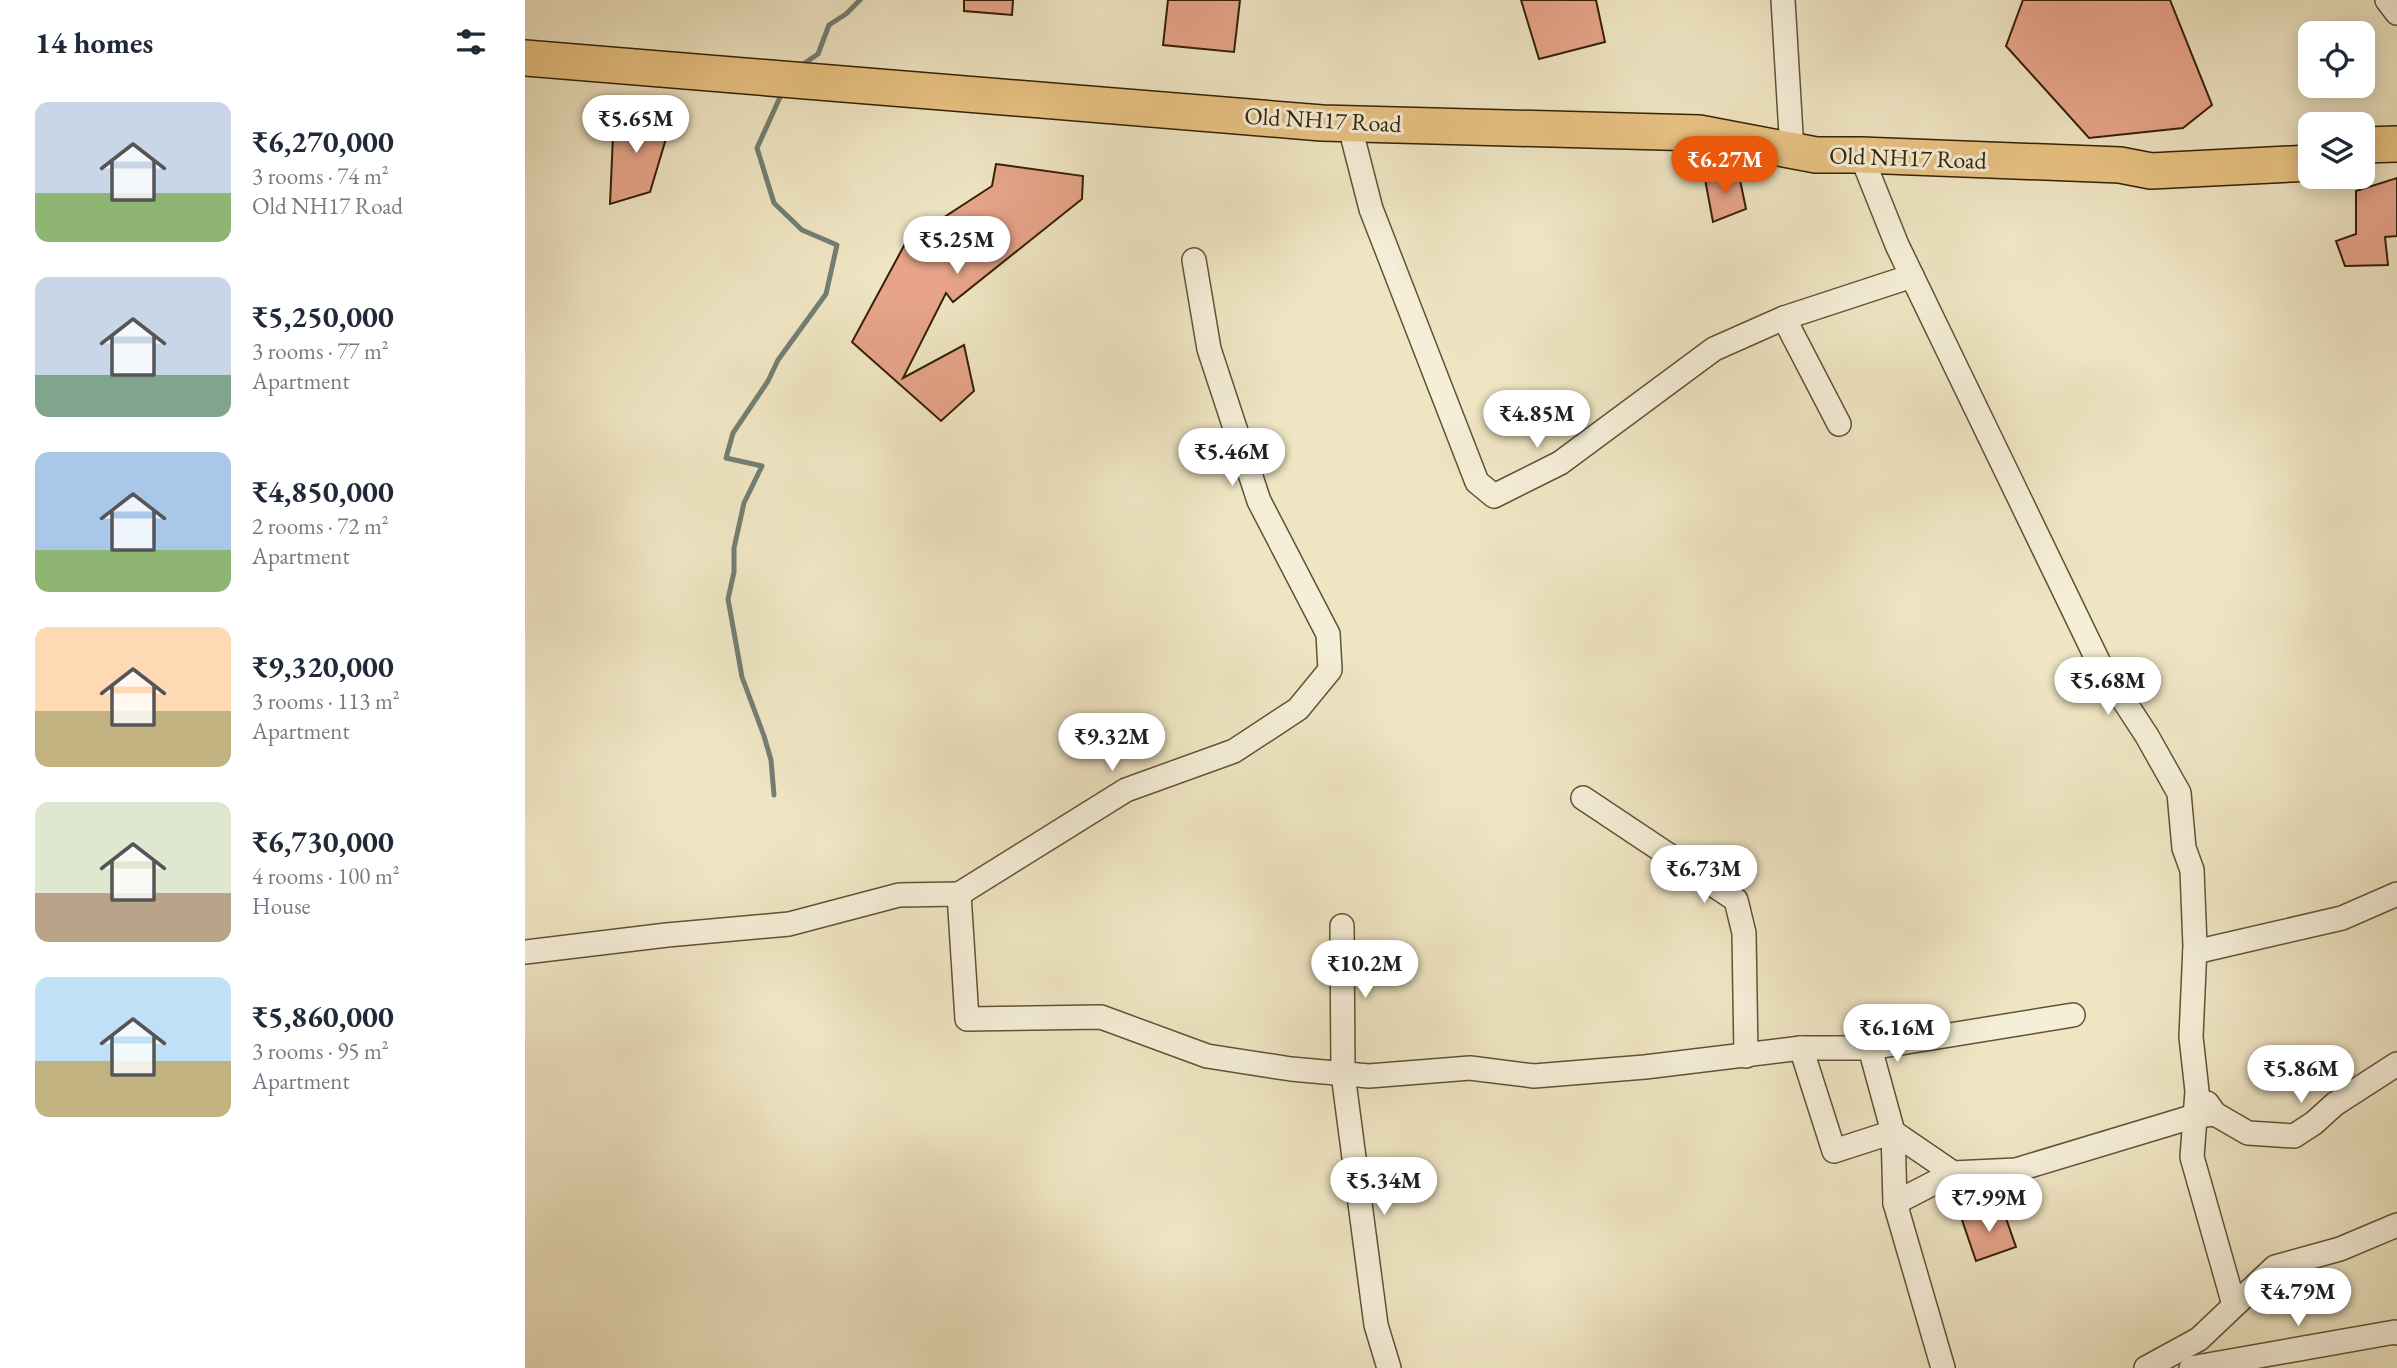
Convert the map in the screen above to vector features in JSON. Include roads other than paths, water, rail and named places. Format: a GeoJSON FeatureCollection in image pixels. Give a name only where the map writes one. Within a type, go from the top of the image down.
{"type":"FeatureCollection","features":[{"type":"Feature","properties":{"kind":"main road","name":"Old NH17 Road"},"geometry":{"type":"LineString","coordinates":[[525,58],[1349,123],[1699,133],[1816,155],[2120,165],[2151,171],[2298,164]]}},
{"type":"Feature","properties":{"kind":"main road"},"geometry":{"type":"LineString","coordinates":[[2375,145],[2397,144]]}},
{"type":"Feature","properties":{"kind":"main road","name":"Old NH17 Road"},"geometry":{"type":"LineString","coordinates":[[2120,165],[2152,155],[2298,149]]}},
{"type":"Feature","properties":{"kind":"main road"},"geometry":{"type":"LineString","coordinates":[[2375,160],[2397,159]]}},
{"type":"Feature","properties":{"kind":"street"},"geometry":{"type":"LineString","coordinates":[[1783,0],[1792,151]]}},
{"type":"Feature","properties":{"kind":"street"},"geometry":{"type":"LineString","coordinates":[[2387,0],[2397,13]]}},
{"type":"Feature","properties":{"kind":"street"},"geometry":{"type":"LineString","coordinates":[[1349,123],[1371,209],[1477,482],[1494,496],[1560,463],[1714,349],[1784,318],[1912,276]]}},
{"type":"Feature","properties":{"kind":"street"},"geometry":{"type":"LineString","coordinates":[[1861,155],[1897,246],[2098,661],[2147,736],[2179,793],[2184,848],[2192,870],[2195,952],[2191,1037],[2197,1091],[2205,1115],[2192,1157],[2234,1306]]}},
{"type":"Feature","properties":{"kind":"street"},"geometry":{"type":"LineString","coordinates":[[525,952],[667,935],[789,925],[899,895],[959,894],[1126,790],[1234,751],[1299,709],[1330,670],[1328,634],[1259,501],[1209,349],[1194,260]]}},
{"type":"Feature","properties":{"kind":"street"},"geometry":{"type":"LineString","coordinates":[[1784,318],[1839,424]]}},
{"type":"Feature","properties":{"kind":"street"},"geometry":{"type":"LineString","coordinates":[[1583,798],[1736,900],[1744,933],[1746,1056]]}},
{"type":"Feature","properties":{"kind":"street"},"geometry":{"type":"LineString","coordinates":[[959,894],[967,1019],[1101,1017],[1207,1056],[1291,1069],[1369,1076],[1470,1068],[1534,1076],[1646,1067],[1801,1048],[1870,1048],[2073,1015]]}},
{"type":"Feature","properties":{"kind":"street"},"geometry":{"type":"LineString","coordinates":[[2195,952],[2342,918],[2397,894]]}},
{"type":"Feature","properties":{"kind":"street"},"geometry":{"type":"LineString","coordinates":[[1342,926],[1343,1074],[1376,1325],[1389,1368]]}},
{"type":"Feature","properties":{"kind":"street"},"geometry":{"type":"LineString","coordinates":[[1801,1048],[1833,1151],[1893,1132]]}},
{"type":"Feature","properties":{"kind":"street"},"geometry":{"type":"LineString","coordinates":[[1870,1048],[1893,1132],[1895,1203],[1943,1368]]}},
{"type":"Feature","properties":{"kind":"street"},"geometry":{"type":"LineString","coordinates":[[1895,1203],[1953,1172],[2016,1170],[2205,1115],[2248,1133],[2294,1136],[2335,1104],[2397,1064]]}},
{"type":"Feature","properties":{"kind":"street"},"geometry":{"type":"LineString","coordinates":[[1893,1132],[1953,1172]]}},
{"type":"Feature","properties":{"kind":"street"},"geometry":{"type":"LineString","coordinates":[[2145,1368],[2199,1339],[2275,1267],[2340,1248],[2397,1224]]}},
{"type":"Feature","properties":{"kind":"street"},"geometry":{"type":"LineString","coordinates":[[2191,1368],[2397,1333]]}},
{"type":"Feature","properties":{"kind":"waterway"},"geometry":{"type":"LineString","coordinates":[[799,67],[818,54],[829,25],[846,14],[860,0]]}},
{"type":"Feature","properties":{"kind":"waterway"},"geometry":{"type":"LineString","coordinates":[[774,795],[771,760],[742,677],[728,599],[734,572],[734,548],[744,503],[762,466],[726,458],[733,433],[768,381],[778,360],[826,294],[837,245],[802,230],[774,203],[757,148],[781,95]]}}]}
